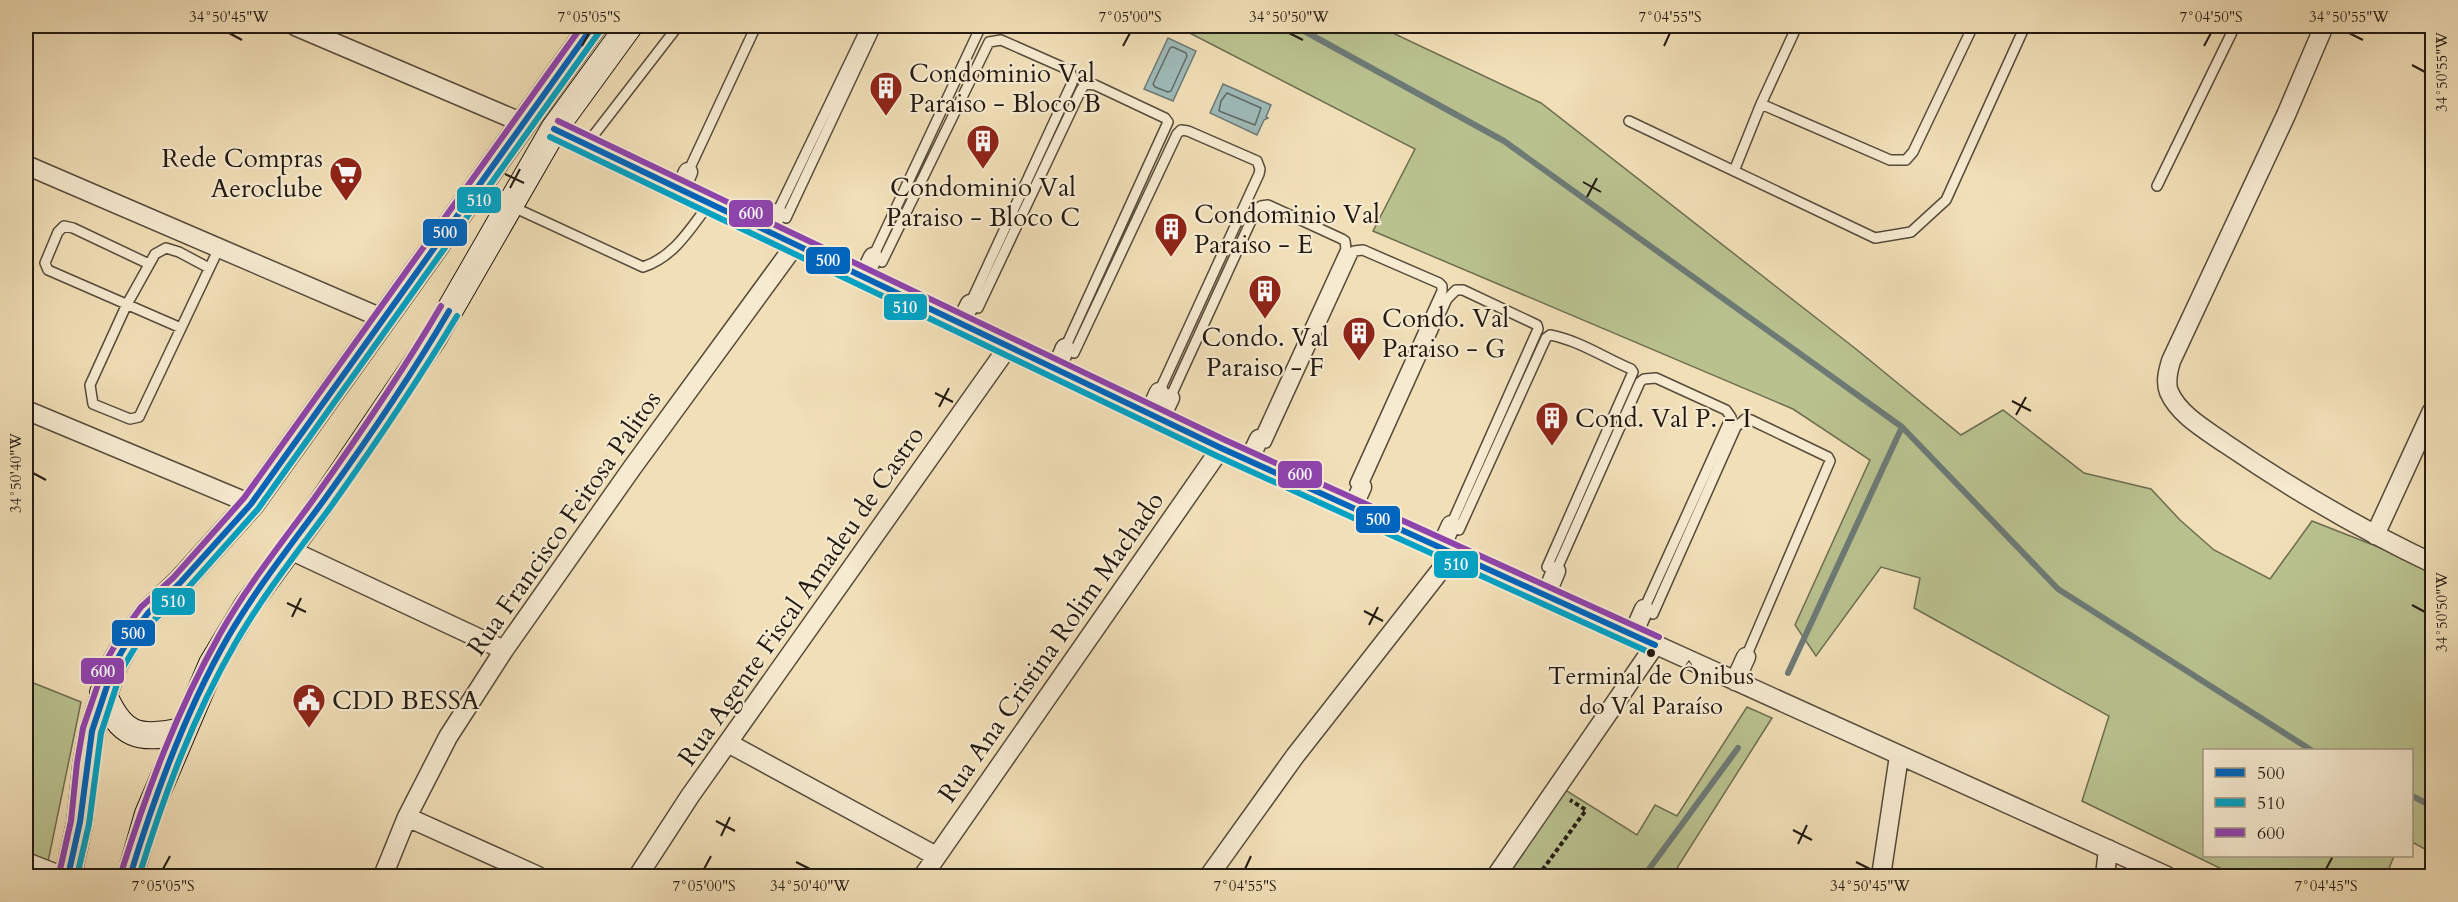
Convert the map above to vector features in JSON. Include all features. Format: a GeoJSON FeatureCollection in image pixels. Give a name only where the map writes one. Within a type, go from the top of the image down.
{"type":"FeatureCollection","features":[{"type":"Feature","properties":{"kind":"main road"},"geometry":{"type":"LineString","coordinates":[[68,876],[80,822],[92,731],[114,665],[129,639],[148,613],[179,584],[251,504],[593,26]]}},
{"type":"Feature","properties":{"kind":"main road"},"geometry":{"type":"LineString","coordinates":[[130,876],[148,814],[212,664],[247,606],[319,507],[433,339],[554,129],[629,26]]}},
{"type":"Feature","properties":{"kind":"main road"},"geometry":{"type":"LineString","coordinates":[[104,693],[112,713],[134,734],[162,736],[182,731]]}},
{"type":"Feature","properties":{"kind":"street"},"geometry":{"type":"LineString","coordinates":[[295,26],[523,123]]}},
{"type":"Feature","properties":{"kind":"street"},"geometry":{"type":"LineString","coordinates":[[2325,26],[2286,115],[2170,361],[2167,377],[2168,390],[2180,410],[2220,440],[2323,507],[2433,563]]}},
{"type":"Feature","properties":{"kind":"street"},"geometry":{"type":"LineString","coordinates":[[554,129],[1221,448],[2167,876]]}},
{"type":"Feature","properties":{"kind":"street"},"geometry":{"type":"LineString","coordinates":[[26,165],[384,319]]}},
{"type":"Feature","properties":{"kind":"street"},"geometry":{"type":"LineString","coordinates":[[680,190],[688,172]]}},
{"type":"Feature","properties":{"kind":"street"},"geometry":{"type":"LineString","coordinates":[[772,235],[781,215]]}},
{"type":"Feature","properties":{"kind":"street","name":"Rua Francisco Feitosa Palitos"},"geometry":{"type":"LineString","coordinates":[[383,876],[407,817],[448,737],[504,650],[632,468],[795,246]]}},
{"type":"Feature","properties":{"kind":"street"},"geometry":{"type":"LineString","coordinates":[[868,280],[878,260]]}},
{"type":"Feature","properties":{"kind":"street"},"geometry":{"type":"LineString","coordinates":[[964,326],[974,306]]}},
{"type":"Feature","properties":{"kind":"street","name":"Rua Agente Fiscal Amadeu de Castro"},"geometry":{"type":"LineString","coordinates":[[638,876],[690,796],[1008,347]]}},
{"type":"Feature","properties":{"kind":"street"},"geometry":{"type":"LineString","coordinates":[[1060,371],[1070,351]]}},
{"type":"Feature","properties":{"kind":"street"},"geometry":{"type":"LineString","coordinates":[[1155,416],[1165,395]]}},
{"type":"Feature","properties":{"kind":"street"},"geometry":{"type":"LineString","coordinates":[[26,410],[251,504]]}},
{"type":"Feature","properties":{"kind":"street"},"geometry":{"type":"LineString","coordinates":[[2375,535],[2433,411]]}},
{"type":"Feature","properties":{"kind":"street"},"geometry":{"type":"LineString","coordinates":[[1253,462],[1262,441]]}},
{"type":"Feature","properties":{"kind":"street","name":"Rua Ana Cristina Rolim Machado"},"geometry":{"type":"LineString","coordinates":[[923,876],[1221,448]]}},
{"type":"Feature","properties":{"kind":"street"},"geometry":{"type":"LineString","coordinates":[[1349,505],[1359,485]]}},
{"type":"Feature","properties":{"kind":"street"},"geometry":{"type":"LineString","coordinates":[[1209,876],[1448,550],[1455,527]]}},
{"type":"Feature","properties":{"kind":"street"},"geometry":{"type":"LineString","coordinates":[[288,549],[504,650]]}},
{"type":"Feature","properties":{"kind":"street"},"geometry":{"type":"LineString","coordinates":[[1541,593],[1552,569]]}},
{"type":"Feature","properties":{"kind":"street"},"geometry":{"type":"LineString","coordinates":[[1496,876],[1555,791],[1643,639],[1649,612]]}},
{"type":"Feature","properties":{"kind":"street"},"geometry":{"type":"LineString","coordinates":[[1735,681],[1746,657]]}},
{"type":"Feature","properties":{"kind":"street"},"geometry":{"type":"LineString","coordinates":[[728,742],[936,856]]}},
{"type":"Feature","properties":{"kind":"street"},"geometry":{"type":"LineString","coordinates":[[1881,876],[1899,756]]}},
{"type":"Feature","properties":{"kind":"street"},"geometry":{"type":"LineString","coordinates":[[407,817],[538,876]]}},
{"type":"Feature","properties":{"kind":"street"},"geometry":{"type":"LineString","coordinates":[[2105,876],[2108,849]]}},
{"type":"Feature","properties":{"kind":"street"},"geometry":{"type":"LineString","coordinates":[[26,862],[62,876]]}},
{"type":"Feature","properties":{"kind":"lane"},"geometry":{"type":"LineString","coordinates":[[586,145],[678,26]]}},
{"type":"Feature","properties":{"kind":"lane"},"geometry":{"type":"LineString","coordinates":[[688,172],[756,26]]}},
{"type":"Feature","properties":{"kind":"lane"},"geometry":{"type":"LineString","coordinates":[[781,215],[867,26]]}},
{"type":"Feature","properties":{"kind":"lane"},"geometry":{"type":"LineString","coordinates":[[781,215],[876,26]]}},
{"type":"Feature","properties":{"kind":"lane"},"geometry":{"type":"LineString","coordinates":[[878,260],[981,26]]}},
{"type":"Feature","properties":{"kind":"lane"},"geometry":{"type":"LineString","coordinates":[[1734,171],[1761,104],[1797,26]]}},
{"type":"Feature","properties":{"kind":"lane"},"geometry":{"type":"LineString","coordinates":[[1761,104],[1890,160],[1906,159],[1913,152],[1974,26]]}},
{"type":"Feature","properties":{"kind":"lane"},"geometry":{"type":"LineString","coordinates":[[1629,121],[1875,238],[1911,232],[1946,200],[2025,26]]}},
{"type":"Feature","properties":{"kind":"lane"},"geometry":{"type":"LineString","coordinates":[[2157,186],[2235,26]]}},
{"type":"Feature","properties":{"kind":"lane"},"geometry":{"type":"LineString","coordinates":[[878,260],[990,42],[1001,40],[1069,70],[1073,78],[1072,83],[974,306]]}},
{"type":"Feature","properties":{"kind":"lane"},"geometry":{"type":"LineString","coordinates":[[974,306],[1085,84],[1095,85],[1165,118],[1168,122],[1070,351]]}},
{"type":"Feature","properties":{"kind":"lane"},"geometry":{"type":"LineString","coordinates":[[1070,351],[1176,134],[1181,130],[1188,131],[1257,161],[1259,174],[1165,395]]}},
{"type":"Feature","properties":{"kind":"lane"},"geometry":{"type":"LineString","coordinates":[[509,205],[643,267],[658,262],[677,246],[709,204]]}},
{"type":"Feature","properties":{"kind":"lane"},"geometry":{"type":"LineString","coordinates":[[1165,395],[1256,210],[1268,205],[1342,239],[1345,241],[1346,249],[1262,441]]}},
{"type":"Feature","properties":{"kind":"lane"},"geometry":{"type":"LineString","coordinates":[[149,264],[73,228],[64,226],[58,232],[45,263],[48,270],[126,306],[181,328]]}},
{"type":"Feature","properties":{"kind":"lane"},"geometry":{"type":"LineString","coordinates":[[209,268],[179,252],[166,248],[155,254],[126,306],[90,385],[93,404],[130,419],[139,417],[219,248]]}},
{"type":"Feature","properties":{"kind":"lane"},"geometry":{"type":"LineString","coordinates":[[1262,441],[1354,251],[1363,250],[1439,283],[1442,291],[1359,485]]}},
{"type":"Feature","properties":{"kind":"lane"},"geometry":{"type":"LineString","coordinates":[[1359,485],[1447,299],[1456,290],[1463,290],[1537,325],[1538,329],[1455,527]]}},
{"type":"Feature","properties":{"kind":"lane"},"geometry":{"type":"LineString","coordinates":[[1455,527],[1546,338],[1554,335],[1572,342],[1631,369],[1633,372],[1552,569]]}},
{"type":"Feature","properties":{"kind":"lane"},"geometry":{"type":"LineString","coordinates":[[1552,569],[1640,382],[1644,379],[1656,378],[1726,410],[1731,417],[1649,612]]}},
{"type":"Feature","properties":{"kind":"lane"},"geometry":{"type":"LineString","coordinates":[[1649,612],[1736,427],[1745,419],[1761,425],[1828,457],[1830,461],[1746,657]]}},
{"type":"Feature","properties":{"kind":"path"},"geometry":{"type":"LineString","coordinates":[[1538,876],[1586,810],[1555,791]]}},
{"type":"Feature","properties":{"kind":"green space"},"geometry":{"type":"Polygon","coordinates":[[[1176,26],[1378,26],[1541,103],[1856,349],[1961,435],[2003,410],[2084,473],[2151,489],[2180,520],[2214,550],[2270,579],[2312,521],[2432,568],[2432,853],[2413,843],[2413,749],[2203,749],[2203,857],[2394,857],[2386,876],[2236,876],[2082,801],[2109,716],[1914,608],[1920,578],[1881,567],[1816,656],[1795,625],[1870,460],[1793,409],[1373,231],[1415,149],[1176,26]]]}},
{"type":"Feature","properties":{"kind":"green space"},"geometry":{"type":"Polygon","coordinates":[[[26,680],[81,702],[48,862],[26,851],[26,680]]]}},
{"type":"Feature","properties":{"kind":"green space"},"geometry":{"type":"Polygon","coordinates":[[[1747,707],[1772,718],[1672,876],[1496,876],[1559,786],[1637,835],[1655,805],[1677,816],[1747,707]]]}},
{"type":"Feature","properties":{"kind":"water"},"geometry":{"type":"Polygon","coordinates":[[[1168,38],[1196,51],[1173,101],[1144,89],[1168,38]]]}},
{"type":"Feature","properties":{"kind":"water"},"geometry":{"type":"Polygon","coordinates":[[[1223,84],[1271,105],[1266,117],[1268,118],[1264,120],[1257,135],[1210,113],[1223,84]]]}},
{"type":"Feature","properties":{"kind":"waterway"},"geometry":{"type":"LineString","coordinates":[[1295,26],[1504,141],[1902,427],[2058,589],[2309,749]]}},
{"type":"Feature","properties":{"kind":"waterway"},"geometry":{"type":"LineString","coordinates":[[1788,673],[1902,427]]}},
{"type":"Feature","properties":{"kind":"waterway"},"geometry":{"type":"LineString","coordinates":[[1644,876],[1738,748]]}},
{"type":"Feature","properties":{"kind":"waterway"},"geometry":{"type":"LineString","coordinates":[[2413,796],[2432,806]]}},
{"type":"Feature","properties":{"kind":"transit line","name":"600"},"geometry":{"type":"LineString","coordinates":[[59,874],[71,821],[83,728],[106,661],[121,635],[141,607],[173,578],[244,498],[582,26]]}},
{"type":"Feature","properties":{"kind":"transit line","name":"500"},"geometry":{"type":"LineString","coordinates":[[68,876],[80,822],[92,731],[114,665],[129,639],[148,613],[179,584],[251,504],[593,26]]}},
{"type":"Feature","properties":{"kind":"transit line","name":"510"},"geometry":{"type":"LineString","coordinates":[[77,876],[89,824],[101,733],[122,669],[137,644],[155,619],[186,590],[258,509],[600,31]]}},
{"type":"Feature","properties":{"kind":"transit line","name":"600"},"geometry":{"type":"LineString","coordinates":[[558,121],[1225,440],[1659,637]]}},
{"type":"Feature","properties":{"kind":"transit line","name":"500"},"geometry":{"type":"LineString","coordinates":[[554,129],[1221,448],[1655,645]]}},
{"type":"Feature","properties":{"kind":"transit line","name":"510"},"geometry":{"type":"LineString","coordinates":[[550,137],[1217,456],[1651,653]]}},
{"type":"Feature","properties":{"kind":"transit line","name":"600"},"geometry":{"type":"LineString","coordinates":[[121,873],[164,751],[204,663],[230,616],[346,453],[411,356],[441,306]]}},
{"type":"Feature","properties":{"kind":"transit line","name":"500"},"geometry":{"type":"LineString","coordinates":[[130,876],[172,754],[212,665],[262,584],[373,431],[449,311]]}},
{"type":"Feature","properties":{"kind":"transit line","name":"510"},"geometry":{"type":"LineString","coordinates":[[139,876],[193,727],[236,642],[270,589],[381,435],[457,316]]}},
{"type":"Feature","properties":{"kind":"place","name":"Condominio Val Paraiso - Bloco B"},"geometry":{"type":"Point","coordinates":[886,117]}},
{"type":"Feature","properties":{"kind":"place","name":"Condominio Val Paraiso - Bloco C"},"geometry":{"type":"Point","coordinates":[983,170]}},
{"type":"Feature","properties":{"kind":"place","name":"Rede Compras Aeroclube"},"geometry":{"type":"Point","coordinates":[346,202]}},
{"type":"Feature","properties":{"kind":"place","name":"Condominio Val Paraiso - E"},"geometry":{"type":"Point","coordinates":[1171,258]}},
{"type":"Feature","properties":{"kind":"place","name":"Condo. Val Paraiso - F"},"geometry":{"type":"Point","coordinates":[1265,320]}},
{"type":"Feature","properties":{"kind":"place","name":"Condo. Val Paraiso - G"},"geometry":{"type":"Point","coordinates":[1359,362]}},
{"type":"Feature","properties":{"kind":"place","name":"Cond. Val P. - I"},"geometry":{"type":"Point","coordinates":[1552,447]}},
{"type":"Feature","properties":{"kind":"place","name":"Terminal de Ônibus do Val Paraíso"},"geometry":{"type":"Point","coordinates":[1651,653]}},
{"type":"Feature","properties":{"kind":"place","name":"CDD BESSA"},"geometry":{"type":"Point","coordinates":[309,729]}}]}
